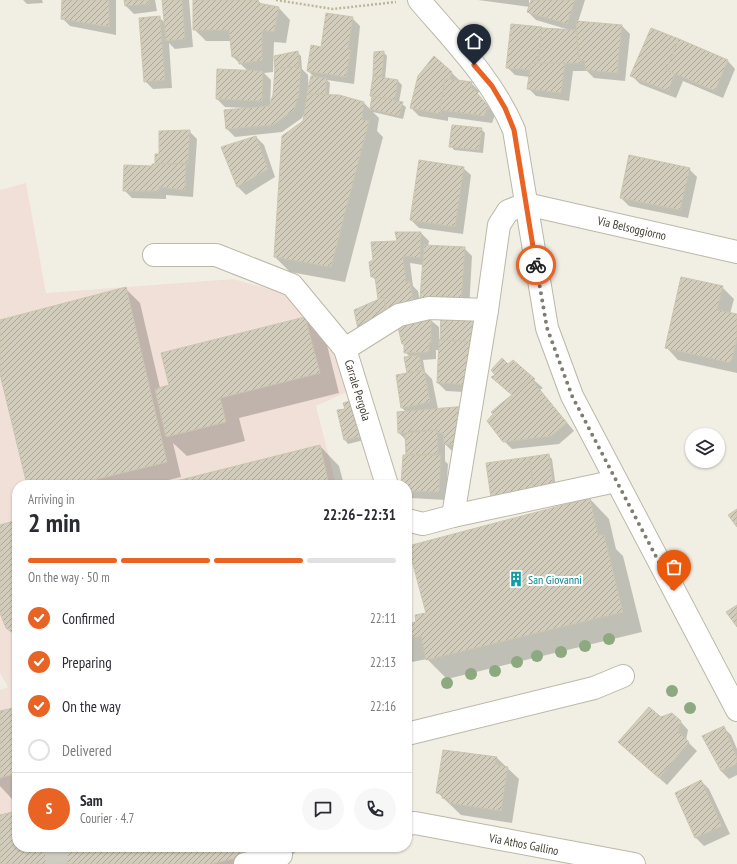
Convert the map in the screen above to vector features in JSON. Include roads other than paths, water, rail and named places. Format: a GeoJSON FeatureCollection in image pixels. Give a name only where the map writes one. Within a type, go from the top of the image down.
{"type":"FeatureCollection","features":[{"type":"Feature","properties":{"kind":"street"},"geometry":{"type":"LineString","coordinates":[[411,0],[492,86],[505,108],[514,130],[547,328],[572,396],[737,710]]}},
{"type":"Feature","properties":{"kind":"street"},"geometry":{"type":"LineString","coordinates":[[453,516],[487,310],[499,225],[508,211],[526,204]]}},
{"type":"Feature","properties":{"kind":"street","name":"Via Belsoggiorno"},"geometry":{"type":"LineString","coordinates":[[526,204],[737,252]]}},
{"type":"Feature","properties":{"kind":"street"},"geometry":{"type":"LineString","coordinates":[[154,255],[216,255],[292,286],[345,349]]}},
{"type":"Feature","properties":{"kind":"street","name":"Carrale Pergola"},"geometry":{"type":"LineString","coordinates":[[386,480],[345,349],[399,315],[429,308],[487,310]]}},
{"type":"Feature","properties":{"kind":"street"},"geometry":{"type":"LineString","coordinates":[[412,521],[423,524],[453,516],[616,481]]}},
{"type":"Feature","properties":{"kind":"street"},"geometry":{"type":"LineString","coordinates":[[412,733],[594,688],[623,676]]}},
{"type":"Feature","properties":{"kind":"street","name":"Via Athos Gallino"},"geometry":{"type":"LineString","coordinates":[[412,823],[543,856],[634,864]]}},
{"type":"Feature","properties":{"kind":"street"},"geometry":{"type":"LineString","coordinates":[[245,864],[282,855]]}},
{"type":"Feature","properties":{"kind":"tunnel"},"geometry":{"type":"LineString","coordinates":[[56,852],[57,864]]}},
{"type":"Feature","properties":{"kind":"place","name":"San Giovanni"},"geometry":{"type":"Point","coordinates":[516,579]}}]}
